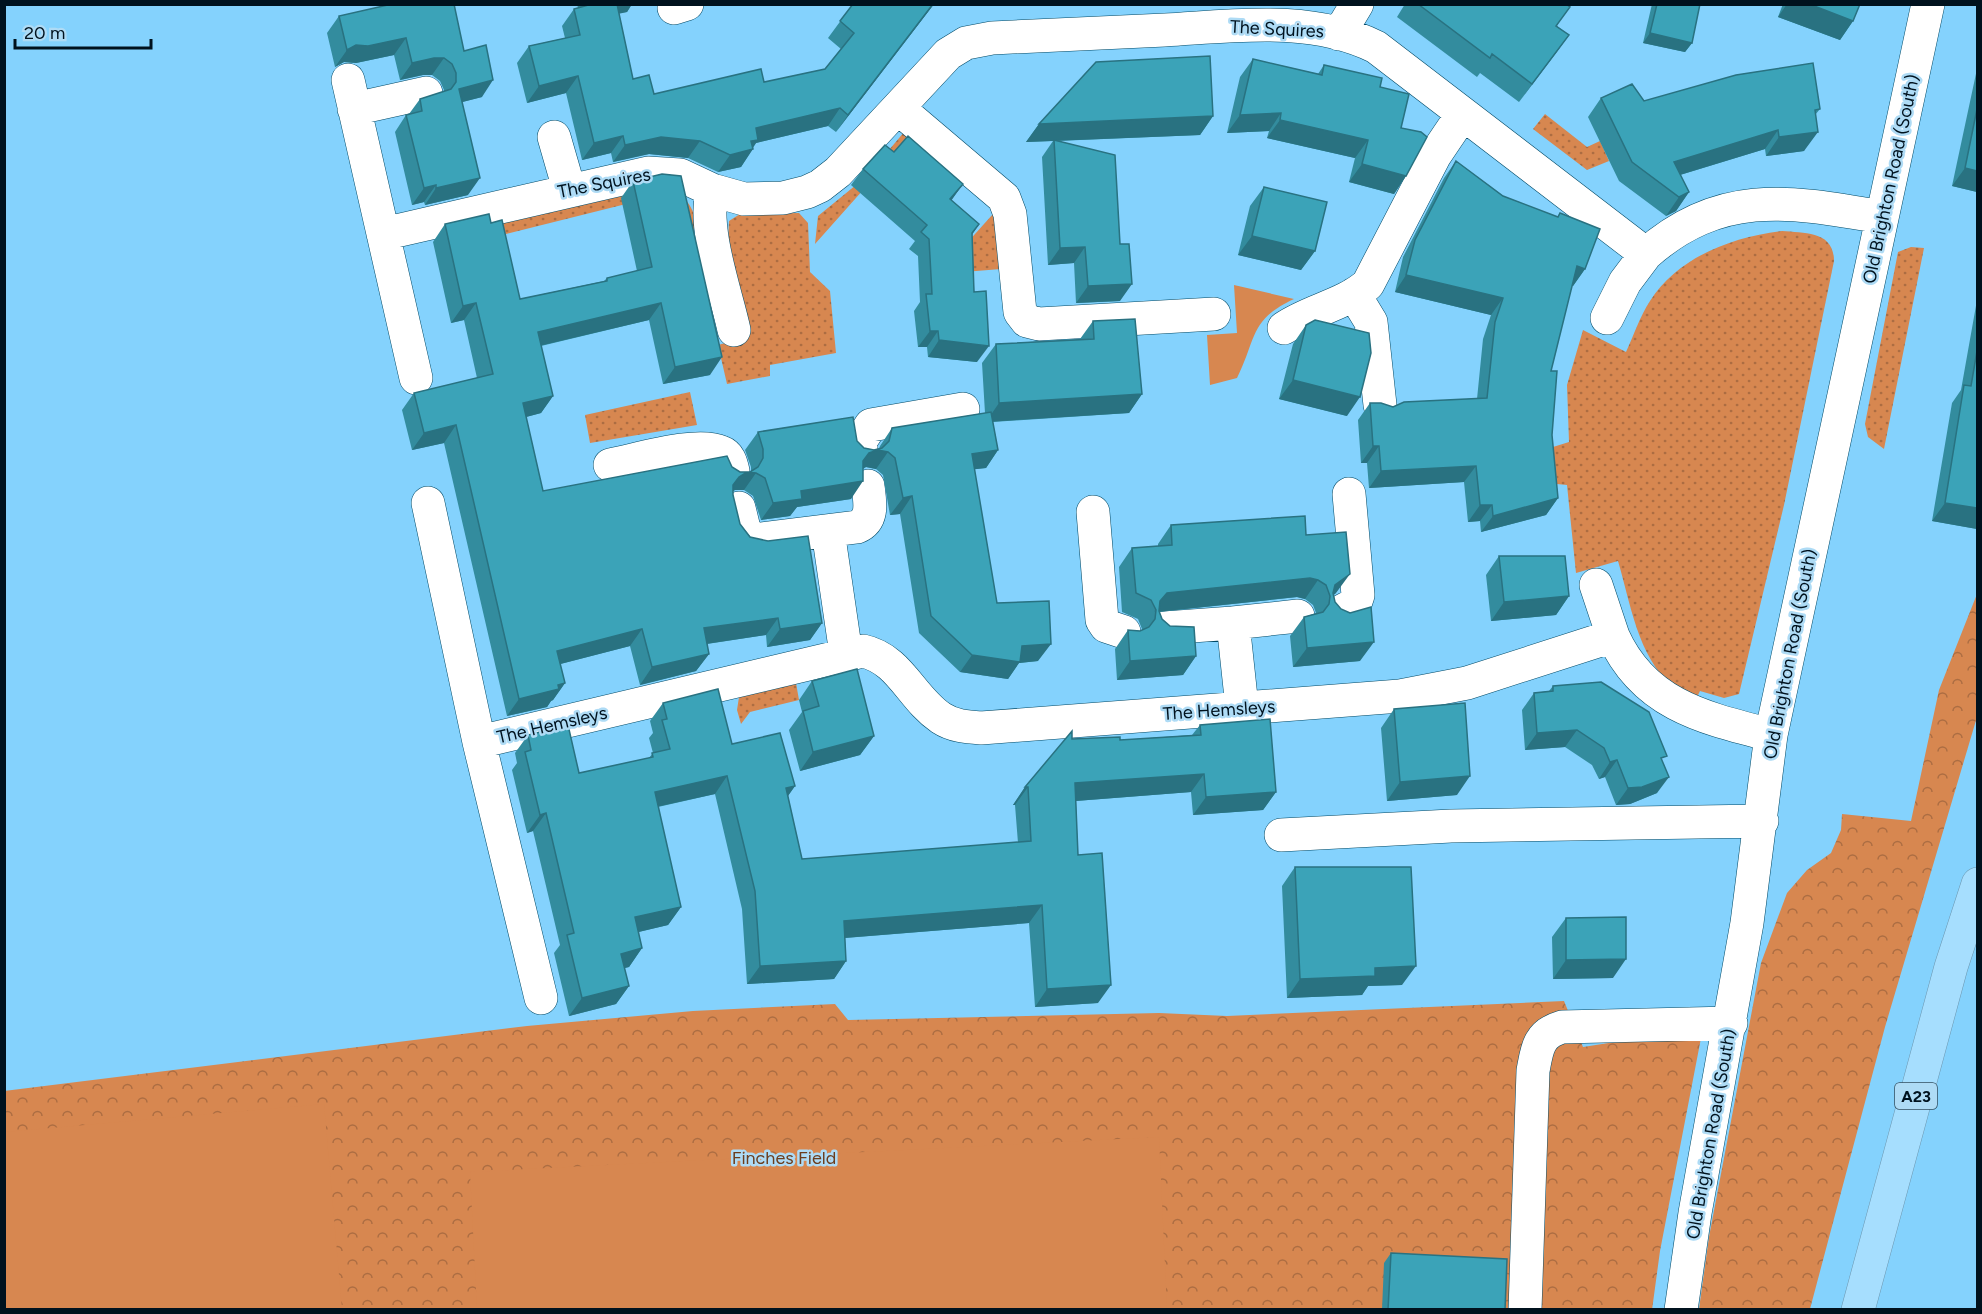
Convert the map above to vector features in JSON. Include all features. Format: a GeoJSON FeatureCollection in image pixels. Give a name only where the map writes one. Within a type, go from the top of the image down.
{"type":"FeatureCollection","features":[{"type":"Feature","properties":{"kind":"highway","name":"A23"},"geometry":{"type":"LineString","coordinates":[[1858,1310],[1951,967],[1977,884]]}},
{"type":"Feature","properties":{"kind":"street"},"geometry":{"type":"LineString","coordinates":[[1340,34],[1357,4]]}},
{"type":"Feature","properties":{"kind":"street","name":"Old Brighton Road (South)"},"geometry":{"type":"LineString","coordinates":[[1681,1310],[1695,1213],[1731,1023],[1762,821],[1771,735],[1928,4]]}},
{"type":"Feature","properties":{"kind":"street","name":"The Squires"},"geometry":{"type":"LineString","coordinates":[[383,234],[569,189],[648,173],[664,172],[680,175],[712,190],[744,199],[768,200],[794,196],[820,186],[837,172],[948,54],[966,43],[1166,17],[1318,28],[1358,38],[1376,47],[1646,254]]}},
{"type":"Feature","properties":{"kind":"street"},"geometry":{"type":"LineString","coordinates":[[417,378],[351,95],[426,93]]}},
{"type":"Feature","properties":{"kind":"street"},"geometry":{"type":"LineString","coordinates":[[898,108],[1004,198],[1010,214],[1020,312],[1027,321],[1039,324],[1214,314]]}},
{"type":"Feature","properties":{"kind":"street"},"geometry":{"type":"LineString","coordinates":[[1284,328],[1308,313],[1354,294],[1372,277],[1435,154],[1462,115]]}},
{"type":"Feature","properties":{"kind":"street"},"geometry":{"type":"LineString","coordinates":[[554,137],[569,189]]}},
{"type":"Feature","properties":{"kind":"street"},"geometry":{"type":"LineString","coordinates":[[712,190],[709,207],[711,228],[734,330]]}},
{"type":"Feature","properties":{"kind":"street"},"geometry":{"type":"LineString","coordinates":[[1607,318],[1625,282],[1646,254],[1680,229],[1709,215],[1738,207],[1790,203],[1882,217]]}},
{"type":"Feature","properties":{"kind":"street"},"geometry":{"type":"LineString","coordinates":[[1354,294],[1371,322],[1380,405]]}},
{"type":"Feature","properties":{"kind":"street"},"geometry":{"type":"LineString","coordinates":[[861,449],[861,440],[871,425],[963,409]]}},
{"type":"Feature","properties":{"kind":"street"},"geometry":{"type":"LineString","coordinates":[[610,465],[703,449],[721,452],[728,456],[733,471]]}},
{"type":"Feature","properties":{"kind":"street"},"geometry":{"type":"LineString","coordinates":[[739,508],[746,537],[761,540],[830,531],[864,524],[868,517],[867,486]]}},
{"type":"Feature","properties":{"kind":"street"},"geometry":{"type":"LineString","coordinates":[[1338,614],[1355,604],[1358,595],[1348,494]]}},
{"type":"Feature","properties":{"kind":"street"},"geometry":{"type":"LineString","coordinates":[[428,503],[479,742]]}},
{"type":"Feature","properties":{"kind":"street"},"geometry":{"type":"LineString","coordinates":[[1093,512],[1102,620],[1106,626],[1124,632]]}},
{"type":"Feature","properties":{"kind":"street"},"geometry":{"type":"LineString","coordinates":[[830,531],[846,654]]}},
{"type":"Feature","properties":{"kind":"street"},"geometry":{"type":"LineString","coordinates":[[1596,585],[1613,636],[1637,675],[1673,704],[1718,722],[1771,735]]}},
{"type":"Feature","properties":{"kind":"street"},"geometry":{"type":"LineString","coordinates":[[1164,628],[1298,616]]}},
{"type":"Feature","properties":{"kind":"street"},"geometry":{"type":"LineString","coordinates":[[1233,623],[1242,707]]}},
{"type":"Feature","properties":{"kind":"street","name":"The Hemsleys"},"geometry":{"type":"LineString","coordinates":[[541,998],[479,742],[718,688],[863,651],[885,660],[941,718],[960,726],[981,728],[1242,707],[1320,704],[1434,691],[1467,683],[1613,636]]}},
{"type":"Feature","properties":{"kind":"street"},"geometry":{"type":"LineString","coordinates":[[1281,835],[1451,826],[1762,821]]}},
{"type":"Feature","properties":{"kind":"street"},"geometry":{"type":"LineString","coordinates":[[1525,1310],[1533,1071],[1540,1039],[1549,1031],[1562,1027],[1731,1023]]}},
{"type":"Feature","properties":{"kind":"green space"},"geometry":{"type":"Polygon","coordinates":[[[1545,114],[1587,147],[1600,141],[1609,161],[1587,170],[1533,129],[1545,114]]]}},
{"type":"Feature","properties":{"kind":"green space"},"geometry":{"type":"Polygon","coordinates":[[[905,131],[934,155],[896,153],[815,244],[818,216],[867,176],[905,131]]]}},
{"type":"Feature","properties":{"kind":"green space"},"geometry":{"type":"Polygon","coordinates":[[[654,188],[673,193],[685,200],[692,210],[698,229],[678,232],[638,201],[502,235],[498,223],[654,188]]]}},
{"type":"Feature","properties":{"kind":"green space"},"geometry":{"type":"Polygon","coordinates":[[[799,213],[808,223],[810,272],[830,291],[836,353],[770,365],[770,376],[727,384],[718,345],[750,336],[728,241],[729,221],[740,214],[799,213]]]}},
{"type":"Feature","properties":{"kind":"green space"},"geometry":{"type":"Polygon","coordinates":[[[993,214],[997,219],[1001,269],[939,274],[993,214]]]}},
{"type":"Feature","properties":{"kind":"green space"},"geometry":{"type":"Polygon","coordinates":[[[1782,231],[1809,233],[1824,239],[1833,251],[1834,261],[1784,505],[1739,694],[1724,698],[1700,691],[1695,701],[1660,674],[1651,660],[1631,611],[1618,561],[1576,573],[1567,485],[1557,484],[1553,447],[1569,442],[1567,385],[1583,330],[1626,352],[1650,301],[1675,272],[1691,261],[1726,244],[1782,231]]]}},
{"type":"Feature","properties":{"kind":"green space"},"geometry":{"type":"Polygon","coordinates":[[[1911,247],[1924,248],[1884,449],[1868,437],[1865,424],[1898,252],[1911,247]]]}},
{"type":"Feature","properties":{"kind":"green space"},"geometry":{"type":"Polygon","coordinates":[[[1234,285],[1294,299],[1279,307],[1261,323],[1237,378],[1210,385],[1207,335],[1237,333],[1234,285]]]}},
{"type":"Feature","properties":{"kind":"green space"},"geometry":{"type":"Polygon","coordinates":[[[690,392],[697,425],[590,443],[585,415],[690,392]]]}},
{"type":"Feature","properties":{"kind":"green space"},"geometry":{"type":"Polygon","coordinates":[[[1977,594],[1977,717],[1885,1027],[1810,1309],[1699,1309],[1709,1237],[1761,963],[1787,893],[1807,870],[1831,853],[1841,830],[1842,814],[1911,821],[1939,690],[1977,594]]]}},
{"type":"Feature","properties":{"kind":"green space"},"geometry":{"type":"Polygon","coordinates":[[[796,683],[799,700],[750,712],[741,724],[737,710],[739,697],[796,683]]]}},
{"type":"Feature","properties":{"kind":"green space","name":"Finches Field"},"geometry":{"type":"Polygon","coordinates":[[[1564,1001],[1583,1047],[1634,1039],[1701,1038],[1660,1251],[1652,1310],[5,1309],[4,1091],[527,1026],[693,1011],[835,1004],[848,1020],[1159,1013],[1227,1016],[1564,1001]]]}},
{"type":"Feature","properties":{"kind":"green space"},"geometry":{"type":"Polygon","coordinates":[[[324,1104],[342,1309],[5,1309],[5,1132],[324,1104]]]}},
{"type":"Feature","properties":{"kind":"green space"},"geometry":{"type":"Polygon","coordinates":[[[1159,1137],[1167,1309],[477,1309],[470,1172],[1159,1137]]]}},
{"type":"Feature","properties":{"kind":"building"},"geometry":{"type":"Polygon","coordinates":[[[392,4],[454,4],[464,51],[486,45],[493,80],[459,89],[480,178],[436,188],[436,185],[424,188],[406,115],[422,111],[420,99],[451,89],[456,82],[456,73],[452,64],[444,58],[412,63],[406,38],[368,46],[356,45],[347,50],[339,16],[392,4]]]}},
{"type":"Feature","properties":{"kind":"building"},"geometry":{"type":"Polygon","coordinates":[[[592,4],[617,4],[633,79],[649,75],[654,94],[761,69],[764,82],[825,69],[854,33],[840,21],[853,4],[933,4],[848,115],[840,108],[756,128],[758,140],[751,141],[753,149],[730,155],[700,141],[661,137],[625,145],[623,136],[594,143],[578,76],[539,86],[529,46],[580,35],[574,9],[592,4]]]}},
{"type":"Feature","properties":{"kind":"building"},"geometry":{"type":"Polygon","coordinates":[[[1418,4],[1566,4],[1570,7],[1556,26],[1569,35],[1532,84],[1492,54],[1490,58],[1418,4]]]}},
{"type":"Feature","properties":{"kind":"building"},"geometry":{"type":"Polygon","coordinates":[[[1657,4],[1700,4],[1692,43],[1650,33],[1657,4]]]}},
{"type":"Feature","properties":{"kind":"building"},"geometry":{"type":"Polygon","coordinates":[[[1809,4],[1860,4],[1853,21],[1809,4]]]}},
{"type":"Feature","properties":{"kind":"building"},"geometry":{"type":"Polygon","coordinates":[[[1210,56],[1213,116],[1039,124],[1096,62],[1210,56]]]}},
{"type":"Feature","properties":{"kind":"building"},"geometry":{"type":"Polygon","coordinates":[[[1253,59],[1322,75],[1324,65],[1382,78],[1380,87],[1409,94],[1401,128],[1421,132],[1427,137],[1406,176],[1362,164],[1368,140],[1280,120],[1281,113],[1240,115],[1253,59]]]}},
{"type":"Feature","properties":{"kind":"building"},"geometry":{"type":"Polygon","coordinates":[[[1813,63],[1820,109],[1815,110],[1818,132],[1779,137],[1778,130],[1674,162],[1689,192],[1679,197],[1632,162],[1601,98],[1632,84],[1644,101],[1736,75],[1813,63]]]}},
{"type":"Feature","properties":{"kind":"building"},"geometry":{"type":"Polygon","coordinates":[[[1977,109],[1977,171],[1965,168],[1977,109]]]}},
{"type":"Feature","properties":{"kind":"building"},"geometry":{"type":"Polygon","coordinates":[[[908,136],[963,184],[950,199],[979,224],[972,233],[974,292],[986,291],[989,346],[939,340],[938,331],[930,331],[926,294],[932,294],[929,239],[921,232],[927,225],[863,169],[885,145],[894,152],[908,136]]]}},
{"type":"Feature","properties":{"kind":"building"},"geometry":{"type":"Polygon","coordinates":[[[1054,140],[1115,155],[1120,244],[1129,244],[1132,284],[1088,286],[1085,247],[1060,248],[1054,140]]]}},
{"type":"Feature","properties":{"kind":"building"},"geometry":{"type":"Polygon","coordinates":[[[1456,161],[1503,196],[1558,217],[1560,213],[1600,229],[1585,269],[1577,266],[1551,371],[1557,371],[1552,435],[1558,498],[1493,516],[1492,505],[1480,505],[1476,466],[1381,471],[1379,446],[1373,446],[1370,403],[1381,403],[1393,407],[1404,402],[1487,398],[1495,322],[1503,298],[1406,275],[1415,240],[1456,161]]]}},
{"type":"Feature","properties":{"kind":"building"},"geometry":{"type":"Polygon","coordinates":[[[662,174],[681,176],[722,357],[675,367],[661,303],[538,332],[553,396],[523,403],[543,491],[727,456],[732,467],[740,472],[747,472],[733,485],[733,495],[740,524],[750,537],[768,541],[808,536],[822,623],[780,629],[778,618],[704,628],[709,654],[652,667],[642,629],[557,651],[565,683],[558,685],[559,689],[519,699],[456,425],[424,433],[414,393],[493,374],[476,303],[463,306],[445,224],[489,214],[491,223],[502,220],[520,299],[607,281],[607,278],[652,267],[633,181],[662,174]]]}},
{"type":"Feature","properties":{"kind":"building"},"geometry":{"type":"Polygon","coordinates":[[[1264,187],[1327,202],[1315,251],[1252,236],[1264,187]]]}},
{"type":"Feature","properties":{"kind":"building"},"geometry":{"type":"Polygon","coordinates":[[[1135,319],[1142,394],[999,403],[996,344],[1094,339],[1093,321],[1135,319]]]}},
{"type":"Feature","properties":{"kind":"building"},"geometry":{"type":"Polygon","coordinates":[[[1315,320],[1369,333],[1371,353],[1360,397],[1293,380],[1306,325],[1315,320]]]}},
{"type":"Feature","properties":{"kind":"building"},"geometry":{"type":"Polygon","coordinates":[[[1977,351],[1977,508],[1945,503],[1964,385],[1971,386],[1977,351]]]}},
{"type":"Feature","properties":{"kind":"building"},"geometry":{"type":"Polygon","coordinates":[[[991,412],[998,450],[972,454],[997,603],[1049,601],[1051,644],[1022,646],[1020,662],[972,655],[931,616],[912,496],[903,498],[895,458],[888,452],[878,450],[869,453],[863,461],[863,481],[801,491],[802,499],[773,503],[765,478],[756,473],[747,472],[758,467],[763,458],[758,432],[853,417],[857,441],[864,448],[874,450],[882,448],[889,441],[892,428],[991,412]]]}},
{"type":"Feature","properties":{"kind":"building"},"geometry":{"type":"Polygon","coordinates":[[[1305,516],[1306,535],[1346,532],[1350,574],[1335,585],[1333,593],[1335,602],[1341,609],[1350,613],[1371,607],[1374,642],[1307,648],[1304,617],[1323,612],[1329,604],[1330,596],[1326,585],[1310,578],[1167,593],[1160,601],[1159,611],[1162,619],[1170,626],[1194,627],[1196,656],[1130,661],[1128,630],[1140,631],[1149,627],[1155,619],[1156,610],[1151,600],[1136,593],[1132,548],[1172,545],[1171,525],[1305,516]]]}},
{"type":"Feature","properties":{"kind":"building"},"geometry":{"type":"Polygon","coordinates":[[[1499,556],[1565,556],[1569,596],[1504,602],[1499,556]]]}},
{"type":"Feature","properties":{"kind":"building"},"geometry":{"type":"Polygon","coordinates":[[[857,669],[874,736],[813,752],[803,711],[819,706],[812,681],[857,669]]]}},
{"type":"Feature","properties":{"kind":"building"},"geometry":{"type":"Polygon","coordinates":[[[1601,682],[1649,712],[1667,756],[1661,758],[1669,777],[1642,787],[1628,788],[1617,760],[1610,762],[1604,748],[1577,730],[1537,733],[1534,693],[1553,691],[1553,686],[1601,682]]]}},
{"type":"Feature","properties":{"kind":"building"},"geometry":{"type":"Polygon","coordinates":[[[718,689],[732,744],[780,733],[795,786],[786,788],[802,859],[1031,841],[1028,787],[1025,787],[1072,731],[1072,739],[1120,737],[1120,740],[1201,735],[1200,725],[1270,719],[1276,792],[1206,797],[1204,774],[1075,783],[1078,855],[1102,853],[1111,985],[1047,989],[1042,905],[844,921],[846,961],[760,966],[755,891],[727,776],[655,792],[681,907],[635,917],[642,948],[621,954],[629,986],[582,998],[567,935],[574,933],[546,813],[540,815],[525,752],[531,750],[528,735],[568,725],[579,773],[653,757],[652,753],[670,749],[662,720],[667,719],[663,703],[718,689]]]}},
{"type":"Feature","properties":{"kind":"building"},"geometry":{"type":"Polygon","coordinates":[[[1465,703],[1470,776],[1400,782],[1394,709],[1465,703]]]}},
{"type":"Feature","properties":{"kind":"building"},"geometry":{"type":"Polygon","coordinates":[[[1295,867],[1411,867],[1416,966],[1375,968],[1375,976],[1300,979],[1295,867]]]}},
{"type":"Feature","properties":{"kind":"building"},"geometry":{"type":"Polygon","coordinates":[[[1626,917],[1626,959],[1566,960],[1566,918],[1626,917]]]}},
{"type":"Feature","properties":{"kind":"building"},"geometry":{"type":"Polygon","coordinates":[[[1391,1253],[1507,1259],[1505,1310],[1388,1310],[1391,1253]]]}}]}
